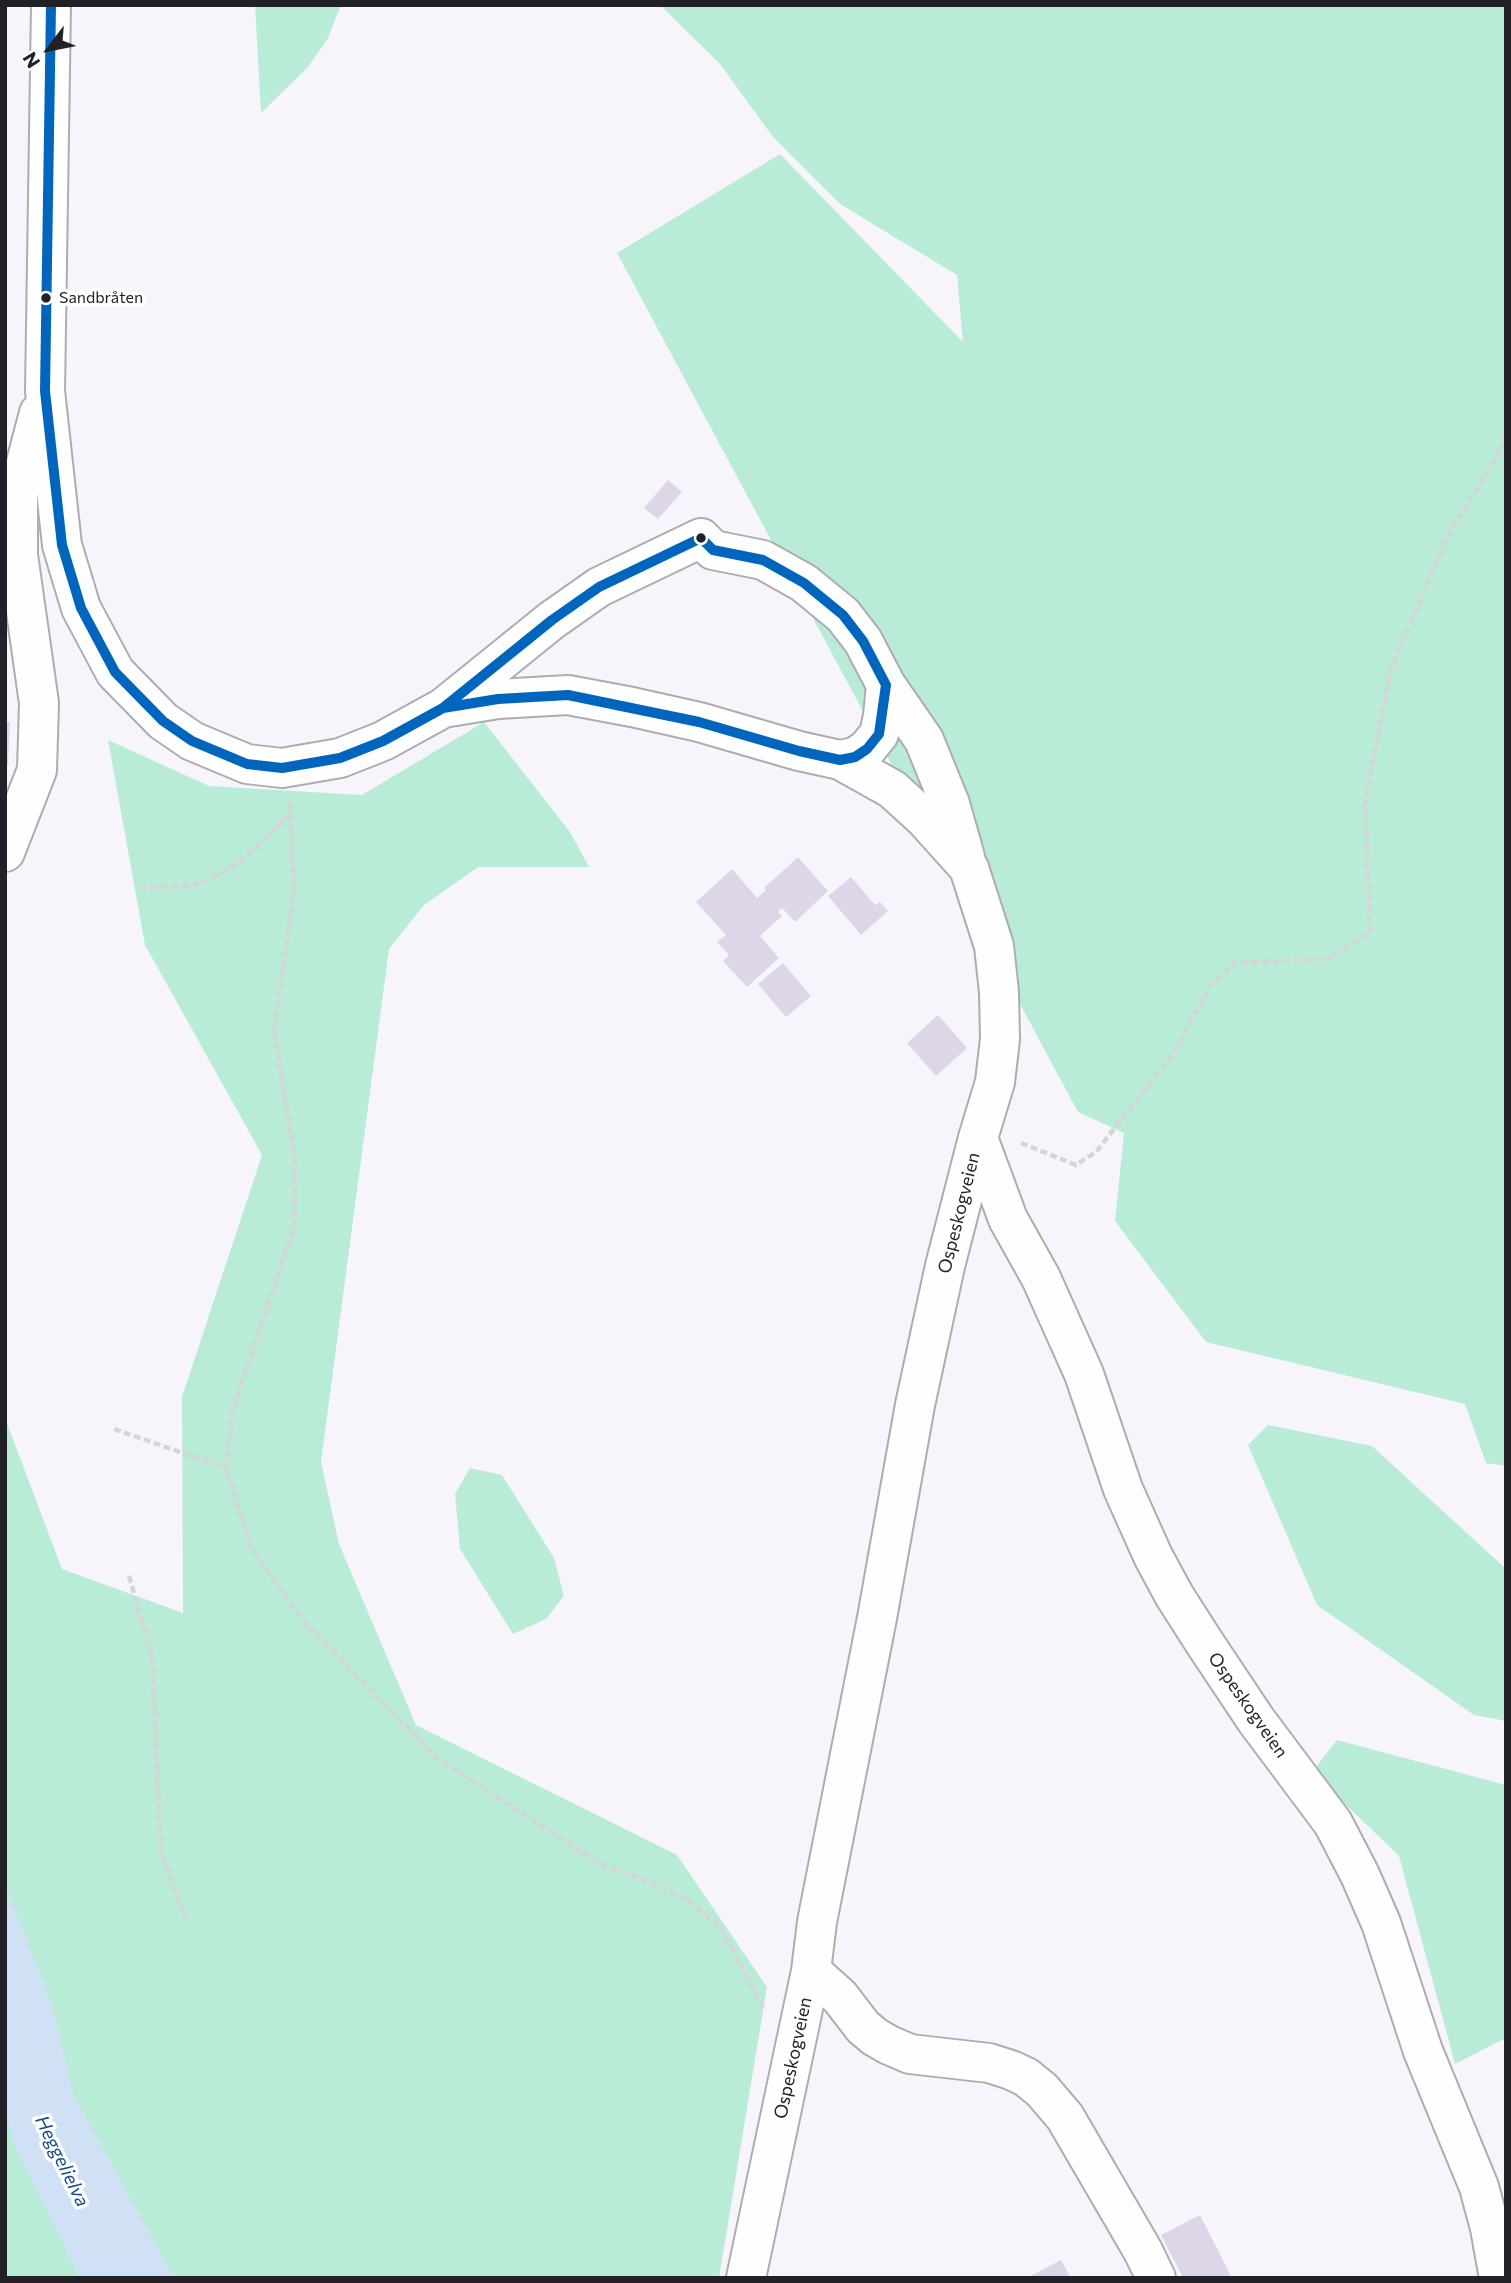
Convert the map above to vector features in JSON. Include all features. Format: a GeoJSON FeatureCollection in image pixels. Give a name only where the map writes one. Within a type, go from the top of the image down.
{"type":"FeatureCollection","features":[{"type":"Feature","properties":{"kind":"street"},"geometry":{"type":"LineString","coordinates":[[51,5],[45,391],[62,545],[81,608],[116,673],[163,721],[192,741],[247,764],[282,768],[340,758],[383,741],[443,708],[552,620],[599,587],[702,538],[713,550],[763,560],[804,583],[843,615],[863,641],[886,685],[923,740],[950,804],[969,868]]}},
{"type":"Feature","properties":{"kind":"street"},"geometry":{"type":"LineString","coordinates":[[5,852],[37,770],[39,703],[18,555],[18,493],[45,391]]}},
{"type":"Feature","properties":{"kind":"street"},"geometry":{"type":"LineString","coordinates":[[840,760],[855,757],[867,749],[879,734],[886,685]]}},
{"type":"Feature","properties":{"kind":"street","name":"Ospeskogveien"},"geometry":{"type":"LineString","coordinates":[[443,708],[498,699],[568,695],[699,722],[840,760],[892,789],[925,819],[969,868],[994,946],[1000,1039],[995,1082],[945,1266],[915,1405],[817,1922],[811,1971],[746,2278]]}},
{"type":"Feature","properties":{"kind":"street","name":"Ospeskogveien"},"geometry":{"type":"LineString","coordinates":[[980,1132],[1008,1219],[1041,1278],[1084,1374],[1123,1489],[1153,1556],[1204,1643],[1256,1720],[1333,1823],[1360,1875],[1381,1923],[1423,2051],[1479,2186],[1499,2278]]}},
{"type":"Feature","properties":{"kind":"street"},"geometry":{"type":"LineString","coordinates":[[811,1971],[841,1997],[863,2026],[889,2045],[911,2054],[989,2063],[1026,2077],[1042,2090],[1065,2117],[1156,2278]]}},
{"type":"Feature","properties":{"kind":"path"},"geometry":{"type":"LineString","coordinates":[[980,1132],[1076,1165],[1096,1152],[1175,1051],[1210,984],[1235,962],[1326,959],[1370,933],[1365,803],[1391,669],[1447,537],[1506,442]]}},
{"type":"Feature","properties":{"kind":"path"},"geometry":{"type":"LineString","coordinates":[[282,768],[292,811],[294,892],[274,1029],[295,1161],[294,1227],[233,1409],[226,1468],[251,1547],[303,1621],[437,1758],[602,1865],[651,1882],[690,1902],[721,1928],[752,1989],[793,2055]]}},
{"type":"Feature","properties":{"kind":"path"},"geometry":{"type":"LineString","coordinates":[[140,888],[191,885],[227,871],[253,850],[292,811]]}},
{"type":"Feature","properties":{"kind":"path"},"geometry":{"type":"LineString","coordinates":[[114,1429],[226,1468]]}},
{"type":"Feature","properties":{"kind":"path"},"geometry":{"type":"LineString","coordinates":[[129,1576],[152,1656],[161,1852],[186,1919]]}},
{"type":"Feature","properties":{"kind":"green space"},"geometry":{"type":"Polygon","coordinates":[[[255,5],[341,5],[327,40],[308,67],[261,113],[255,5]]]}},
{"type":"Feature","properties":{"kind":"green space"},"geometry":{"type":"Polygon","coordinates":[[[660,5],[1506,5],[1506,1466],[1486,1463],[1465,1404],[1206,1342],[1115,1221],[1124,1133],[1078,1112],[617,253],[780,154],[963,342],[957,275],[840,204],[773,137],[720,64],[660,5]]]}},
{"type":"Feature","properties":{"kind":"green space"},"geometry":{"type":"Polygon","coordinates":[[[484,722],[570,832],[589,867],[478,867],[424,905],[389,949],[321,1462],[339,1544],[416,1725],[677,1855],[767,1987],[719,2278],[5,2278],[5,1418],[62,1569],[183,1613],[182,1397],[262,1155],[145,945],[108,740],[209,786],[362,795],[484,722]]]}},
{"type":"Feature","properties":{"kind":"green space"},"geometry":{"type":"Polygon","coordinates":[[[1268,1425],[1372,1446],[1506,1569],[1506,1721],[1474,1715],[1317,1605],[1248,1445],[1268,1425]]]}},
{"type":"Feature","properties":{"kind":"green space"},"geometry":{"type":"Polygon","coordinates":[[[470,1468],[502,1475],[554,1558],[564,1596],[546,1619],[513,1634],[460,1549],[455,1494],[470,1468]]]}},
{"type":"Feature","properties":{"kind":"green space"},"geometry":{"type":"Polygon","coordinates":[[[1337,1740],[1506,1785],[1506,2038],[1455,2064],[1399,1856],[1312,1772],[1337,1740]]]}},
{"type":"Feature","properties":{"kind":"water","name":"Heggelielva"},"geometry":{"type":"Polygon","coordinates":[[[5,1884],[54,2010],[73,2094],[174,2278],[80,2278],[14,2145],[5,2110],[5,1884]]]}},
{"type":"Feature","properties":{"kind":"building"},"geometry":{"type":"Polygon","coordinates":[[[668,480],[682,492],[658,519],[644,508],[668,480]]]}},
{"type":"Feature","properties":{"kind":"building"},"geometry":{"type":"Polygon","coordinates":[[[5,722],[10,722],[8,765],[5,765],[5,722]]]}},
{"type":"Feature","properties":{"kind":"building"},"geometry":{"type":"Polygon","coordinates":[[[798,857],[828,891],[795,922],[782,908],[778,912],[782,916],[760,936],[779,958],[747,987],[723,961],[729,955],[717,942],[726,935],[696,902],[732,869],[757,898],[766,890],[764,888],[798,857]]]}},
{"type":"Feature","properties":{"kind":"building"},"geometry":{"type":"Polygon","coordinates":[[[851,877],[875,905],[880,902],[888,911],[861,935],[828,896],[851,877]]]}},
{"type":"Feature","properties":{"kind":"building"},"geometry":{"type":"Polygon","coordinates":[[[783,963],[811,996],[786,1017],[758,984],[783,963]]]}},
{"type":"Feature","properties":{"kind":"building"},"geometry":{"type":"Polygon","coordinates":[[[938,1015],[967,1048],[936,1076],[907,1043],[938,1015]]]}},
{"type":"Feature","properties":{"kind":"building"},"geometry":{"type":"Polygon","coordinates":[[[1200,2215],[1232,2278],[1183,2278],[1161,2235],[1200,2215]]]}},
{"type":"Feature","properties":{"kind":"building"},"geometry":{"type":"Polygon","coordinates":[[[1061,2260],[1071,2278],[1027,2278],[1061,2260]]]}},
{"type":"Feature","properties":{"kind":"transit line"},"geometry":{"type":"LineString","coordinates":[[51,5],[45,391],[62,545],[81,608],[115,672],[163,721],[192,741],[247,764],[282,768],[340,758],[383,741],[443,708]]}},
{"type":"Feature","properties":{"kind":"transit line"},"geometry":{"type":"LineString","coordinates":[[701,538],[713,550],[763,560],[804,583],[843,615],[863,641],[886,685],[879,734],[867,749],[855,757],[840,760],[699,722],[568,695],[498,699],[443,708],[552,620],[599,587],[701,538]]}},
{"type":"Feature","properties":{"kind":"place","name":"Sandbråten"},"geometry":{"type":"Point","coordinates":[46,298]}}]}
